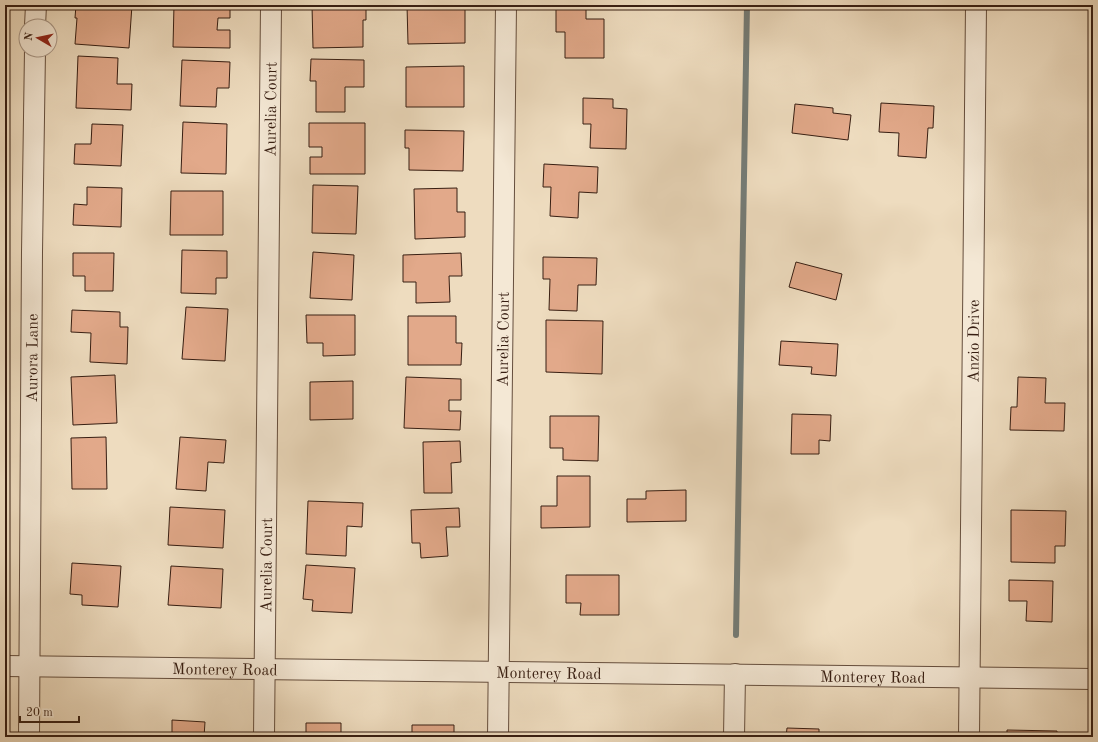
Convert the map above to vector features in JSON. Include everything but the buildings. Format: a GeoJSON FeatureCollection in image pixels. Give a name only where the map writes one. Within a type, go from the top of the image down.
{"type":"FeatureCollection","features":[{"type":"Feature","properties":{"kind":"street"},"geometry":{"type":"LineString","coordinates":[[36,5],[36,18]]}},
{"type":"Feature","properties":{"kind":"street","name":"Aurelia Court"},"geometry":{"type":"LineString","coordinates":[[264,737],[266,669],[271,5]]}},
{"type":"Feature","properties":{"kind":"street","name":"Aurelia Court"},"geometry":{"type":"LineString","coordinates":[[498,737],[506,5]]}},
{"type":"Feature","properties":{"kind":"street","name":"Anzio Drive"},"geometry":{"type":"LineString","coordinates":[[969,737],[976,5]]}},
{"type":"Feature","properties":{"kind":"street","name":"Aurora Lane"},"geometry":{"type":"LineString","coordinates":[[29,737],[35,58]]}},
{"type":"Feature","properties":{"kind":"street","name":"Monterey Road"},"geometry":{"type":"LineString","coordinates":[[5,666],[1093,679]]}},
{"type":"Feature","properties":{"kind":"street"},"geometry":{"type":"LineString","coordinates":[[734,737],[735,674]]}},
{"type":"Feature","properties":{"kind":"waterway"},"geometry":{"type":"LineString","coordinates":[[736,635],[747,5]]}}]}
